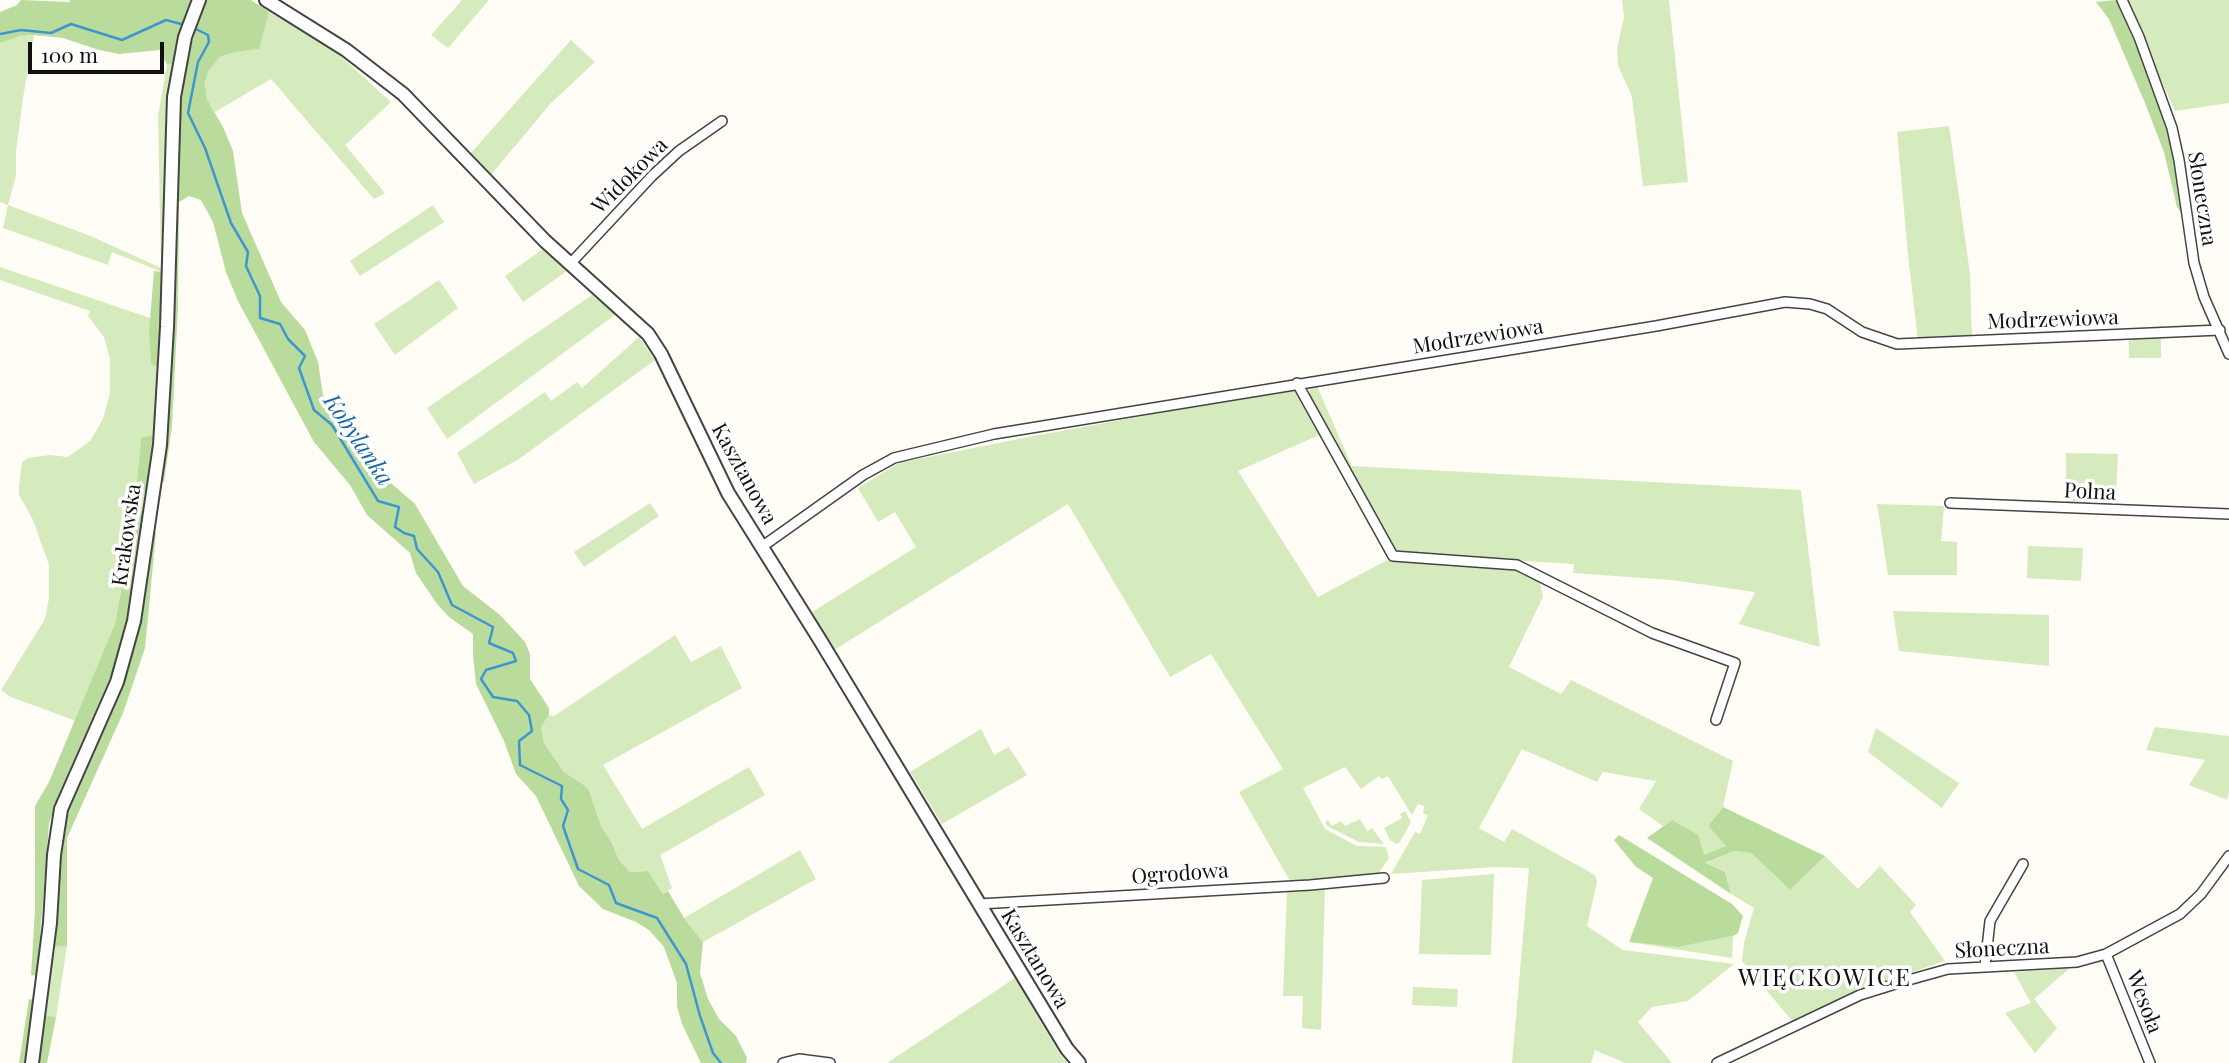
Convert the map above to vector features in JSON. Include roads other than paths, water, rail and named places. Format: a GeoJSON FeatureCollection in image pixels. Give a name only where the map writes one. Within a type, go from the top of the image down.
{"type":"FeatureCollection","features":[{"type":"Feature","properties":{"kind":"street","name":"Kasztanowa"},"geometry":{"type":"LineString","coordinates":[[266,0],[346,50],[403,94],[480,176],[570,264],[648,334],[661,354],[728,493],[763,546],[1067,1049],[1079,1063]]}},
{"type":"Feature","properties":{"kind":"street","name":"Słoneczna"},"geometry":{"type":"LineString","coordinates":[[2122,0],[2139,37],[2172,128],[2194,263],[2204,297],[2229,354]]}},
{"type":"Feature","properties":{"kind":"street","name":"Krakowska"},"geometry":{"type":"LineString","coordinates":[[32,1063],[61,809],[117,682],[134,621],[160,445],[167,327],[173,107],[185,37],[197,5]]}},
{"type":"Feature","properties":{"kind":"street","name":"Widokowa"},"geometry":{"type":"LineString","coordinates":[[570,264],[652,176],[679,151],[722,121]]}},
{"type":"Feature","properties":{"kind":"street","name":"Modrzewiowa"},"geometry":{"type":"LineString","coordinates":[[763,546],[863,475],[894,458],[1004,432],[1656,326],[1785,302],[1828,309],[1862,332],[1897,344],[2220,330]]}},
{"type":"Feature","properties":{"kind":"street"},"geometry":{"type":"LineString","coordinates":[[1297,383],[1393,556],[1517,565],[1652,633],[1735,663],[1716,720]]}},
{"type":"Feature","properties":{"kind":"street","name":"Polna"},"geometry":{"type":"LineString","coordinates":[[1950,503],[2229,514]]}},
{"type":"Feature","properties":{"kind":"street","name":"Słoneczna"},"geometry":{"type":"LineString","coordinates":[[1717,1063],[1860,995],[1948,969],[2077,962],[2106,954],[2180,914],[2201,894],[2229,856]]}},
{"type":"Feature","properties":{"kind":"street"},"geometry":{"type":"LineString","coordinates":[[1985,966],[1990,921],[2023,864]]}},
{"type":"Feature","properties":{"kind":"street","name":"Ogrodowa"},"geometry":{"type":"LineString","coordinates":[[979,904],[1310,885],[1384,878]]}},
{"type":"Feature","properties":{"kind":"street","name":"Wesoła"},"geometry":{"type":"LineString","coordinates":[[2106,954],[2150,1063]]}},
{"type":"Feature","properties":{"kind":"street"},"geometry":{"type":"LineString","coordinates":[[783,1063],[799,1059],[830,1063]]}},
{"type":"Feature","properties":{"kind":"waterway","name":"Kobylanka"},"geometry":{"type":"LineString","coordinates":[[0,34],[21,30],[51,33],[71,24],[122,40],[166,20],[185,25]]}},
{"type":"Feature","properties":{"kind":"waterway","name":"Kobylanka"},"geometry":{"type":"LineString","coordinates":[[194,28],[208,35],[209,42],[198,62],[188,113],[205,148],[231,223],[248,252],[246,266],[260,296],[260,318],[280,324],[288,339],[305,356],[299,368],[314,410],[332,425],[378,501],[399,507],[395,527],[414,536],[417,549],[438,572],[452,605],[493,627],[489,643],[513,653],[516,661],[486,670],[481,679],[493,697],[517,701],[529,715],[532,731],[519,741],[520,765],[562,786],[561,799],[568,810],[563,826],[578,869],[609,885],[616,903],[657,918],[686,964],[713,1053],[721,1063]]}},
{"type":"Feature","properties":{"kind":"district","name":"WIĘCKOWICE"},"geometry":{"type":"Point","coordinates":[1825,979]}}]}
